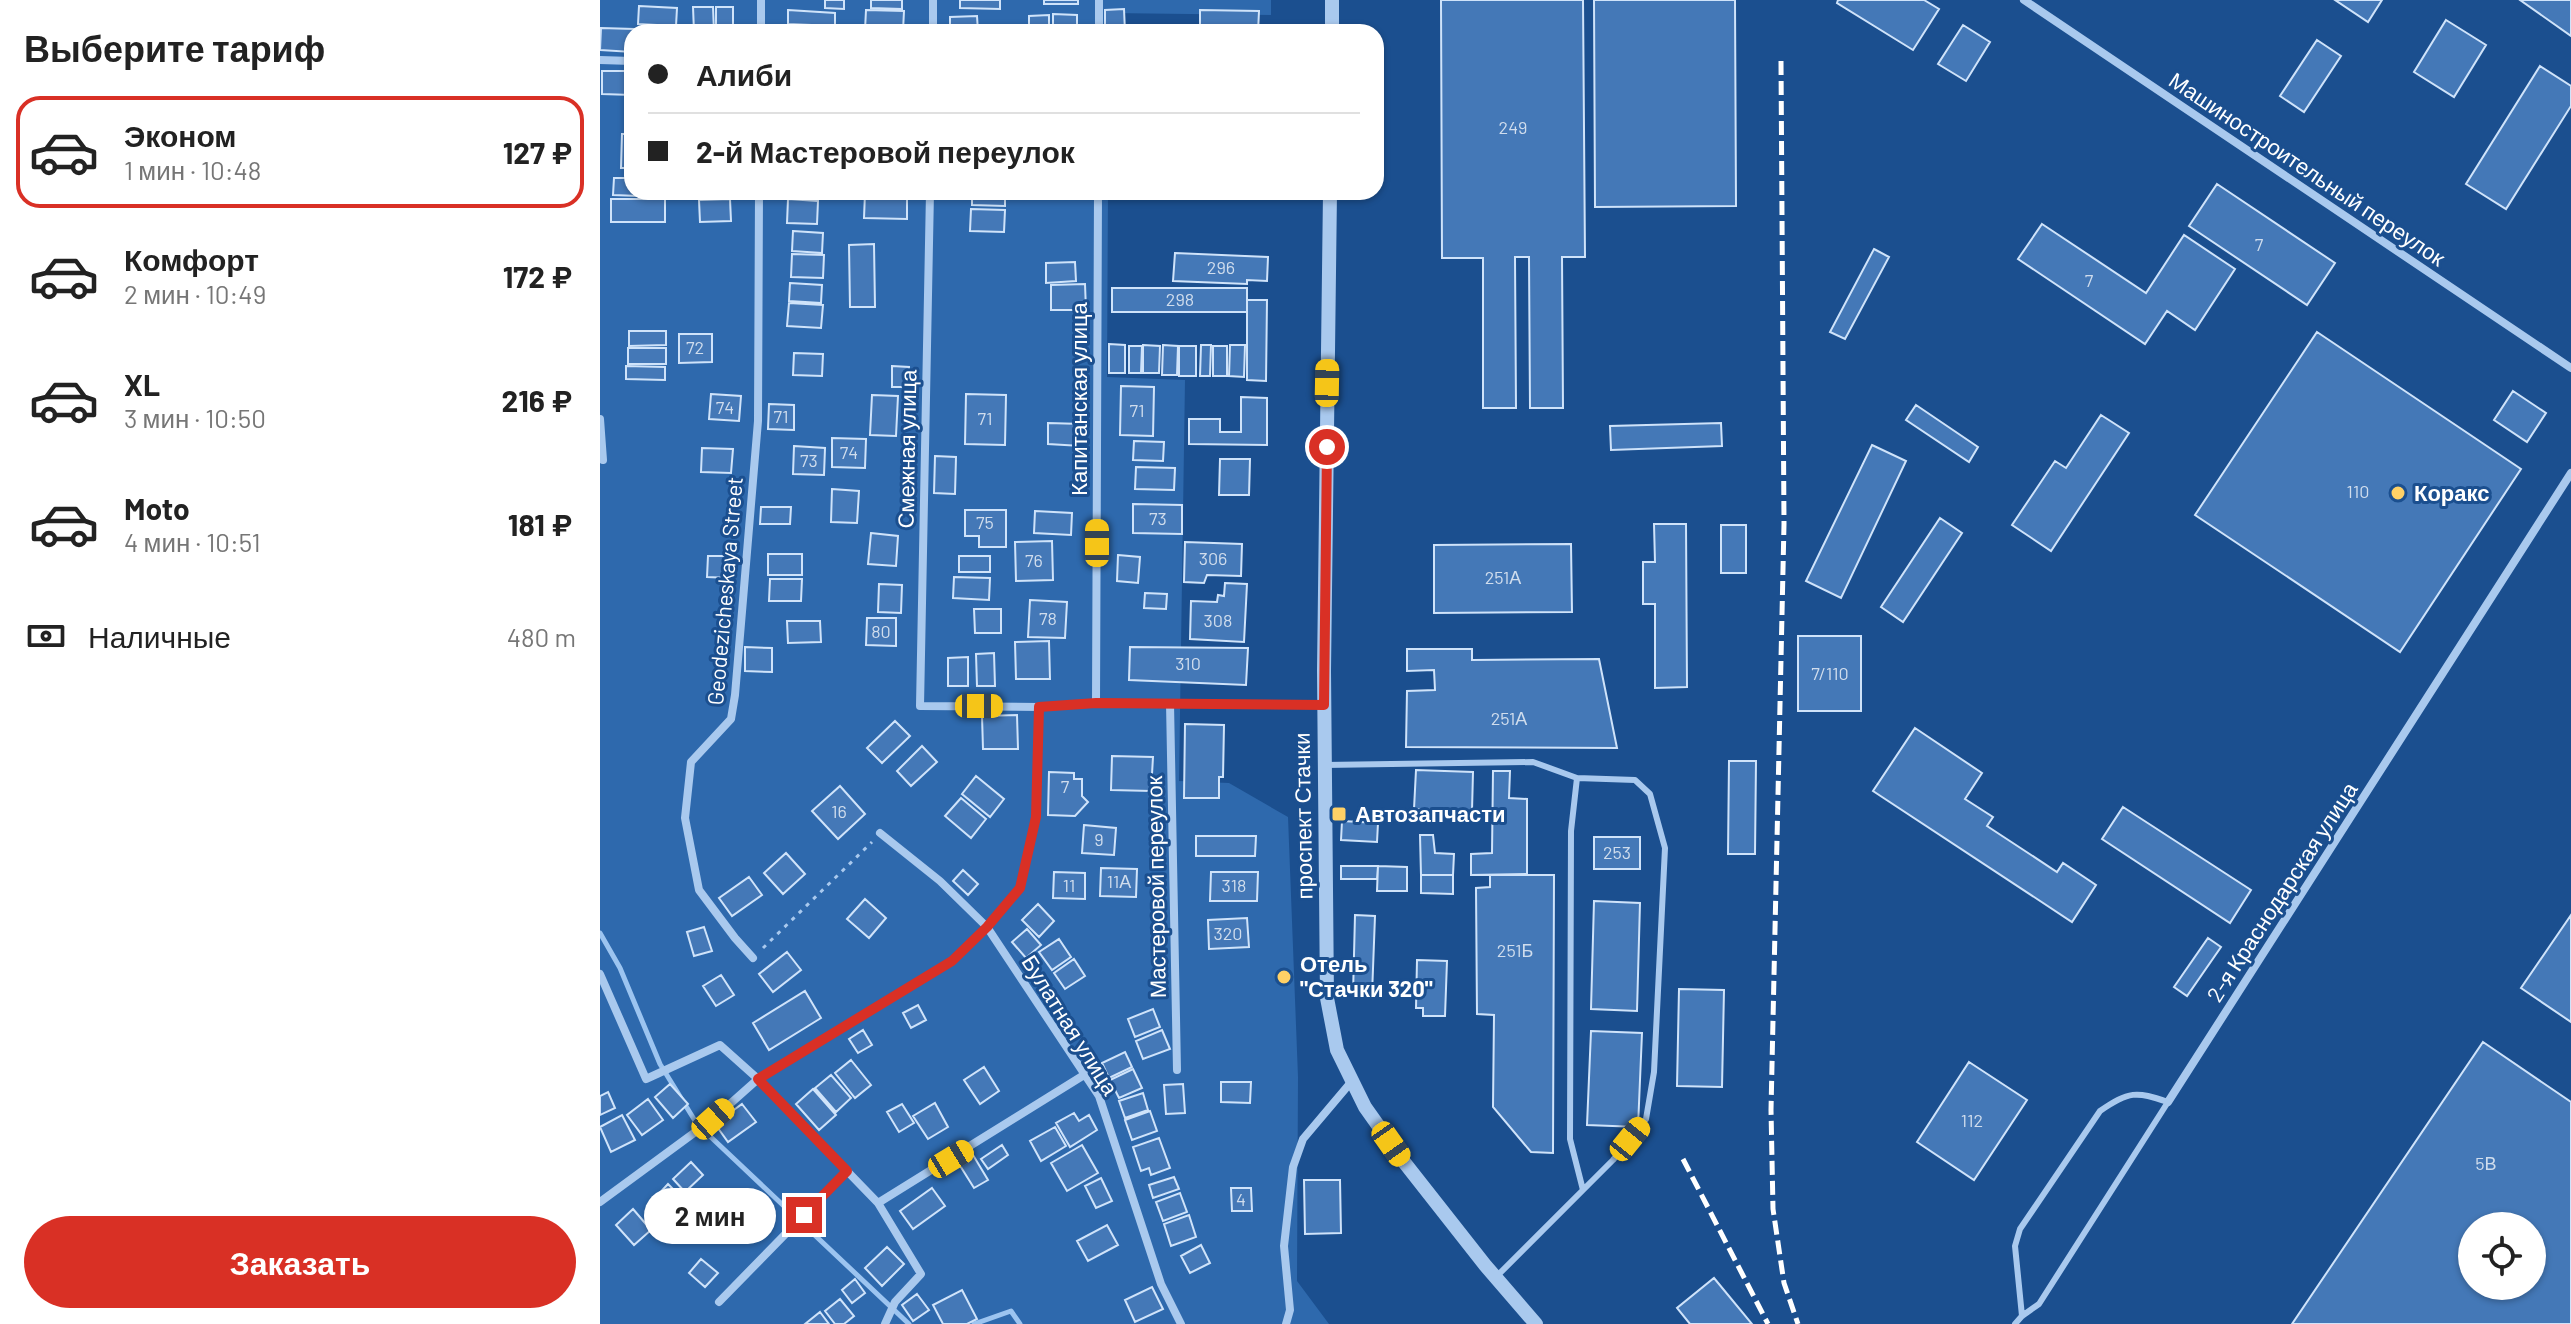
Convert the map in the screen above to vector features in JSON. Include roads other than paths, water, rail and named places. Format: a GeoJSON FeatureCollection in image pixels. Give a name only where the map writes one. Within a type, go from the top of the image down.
{"type":"FeatureCollection","features":[{"type":"Feature","properties":{"kind":"street"},"geometry":{"type":"LineString","coordinates":[[761,0],[761,24]]}},
{"type":"Feature","properties":{"kind":"street"},"geometry":{"type":"LineString","coordinates":[[933,0],[933,24]]}},
{"type":"Feature","properties":{"kind":"street"},"geometry":{"type":"LineString","coordinates":[[1099,0],[1099,24]]}},
{"type":"Feature","properties":{"kind":"street"},"geometry":{"type":"LineString","coordinates":[[1332,0],[1332,24]]}},
{"type":"Feature","properties":{"kind":"street","name":"Машиностроительный переулок"},"geometry":{"type":"LineString","coordinates":[[2024,0],[2571,368]]}},
{"type":"Feature","properties":{"kind":"street"},"geometry":{"type":"LineString","coordinates":[[600,60],[624,61]]}},
{"type":"Feature","properties":{"kind":"street","name":"Geodezicheskaya Street"},"geometry":{"type":"LineString","coordinates":[[753,958],[699,890],[685,818],[691,762],[731,719],[735,695],[758,421],[759,200]]}},
{"type":"Feature","properties":{"kind":"street","name":"Смежная улица"},"geometry":{"type":"LineString","coordinates":[[930,200],[920,706],[1039,707]]}},
{"type":"Feature","properties":{"kind":"street","name":"Капитанская улица"},"geometry":{"type":"LineString","coordinates":[[1096,703],[1098,200]]}},
{"type":"Feature","properties":{"kind":"street","name":"проспект Стачки"},"geometry":{"type":"LineString","coordinates":[[1330,200],[1324,705],[1327,998],[1337,1050],[1365,1107],[1404,1162],[1536,1324]]}},
{"type":"Feature","properties":{"kind":"street"},"geometry":{"type":"LineString","coordinates":[[600,419],[603,460]]}},
{"type":"Feature","properties":{"kind":"street","name":"2-я Краснодарская улица"},"geometry":{"type":"LineString","coordinates":[[2168,1102],[2571,473]]}},
{"type":"Feature","properties":{"kind":"street"},"geometry":{"type":"LineString","coordinates":[[600,1202],[713,1119],[758,1079],[952,961],[987,927],[1020,888],[1036,817],[1039,707],[1096,703],[1324,705]]}},
{"type":"Feature","properties":{"kind":"street","name":"Мастеровой переулок"},"geometry":{"type":"LineString","coordinates":[[1170,703],[1177,1070]]}},
{"type":"Feature","properties":{"kind":"street","name":"Булатная улица"},"geometry":{"type":"LineString","coordinates":[[880,833],[940,881],[987,927],[1099,1096],[1161,1284],[1181,1324]]}},
{"type":"Feature","properties":{"kind":"street"},"geometry":{"type":"LineString","coordinates":[[600,974],[646,1079],[720,1045],[758,1079],[878,1203],[921,1274],[895,1302],[885,1324]]}},
{"type":"Feature","properties":{"kind":"street"},"geometry":{"type":"LineString","coordinates":[[600,1003],[610,1001]]}},
{"type":"Feature","properties":{"kind":"street"},"geometry":{"type":"LineString","coordinates":[[878,1203],[1084,1075]]}},
{"type":"Feature","properties":{"kind":"street"},"geometry":{"type":"LineString","coordinates":[[1286,1324],[1290,1310],[1284,1246],[1293,1167],[1303,1139],[1352,1081]]}},
{"type":"Feature","properties":{"kind":"street"},"geometry":{"type":"LineString","coordinates":[[719,1302],[847,1171]]}},
{"type":"Feature","properties":{"kind":"lane"},"geometry":{"type":"LineString","coordinates":[[1324,765],[1533,762],[1577,778],[1635,780],[1650,794],[1665,848],[1654,1072],[1646,1119],[1613,1160],[1496,1277]]}},
{"type":"Feature","properties":{"kind":"lane"},"geometry":{"type":"LineString","coordinates":[[1577,778],[1571,831],[1570,1139],[1583,1190]]}},
{"type":"Feature","properties":{"kind":"lane"},"geometry":{"type":"LineString","coordinates":[[2022,1316],[2015,1246],[2020,1229],[2091,1124],[2100,1111],[2116,1100],[2140,1093],[2168,1102]]}},
{"type":"Feature","properties":{"kind":"lane","name":"2-я Краснодарская улица"},"geometry":{"type":"LineString","coordinates":[[2015,1324],[2039,1304],[2168,1102]]}},
{"type":"Feature","properties":{"kind":"waterway"},"geometry":{"type":"LineString","coordinates":[[600,933],[620,968],[660,1064],[697,1124],[909,1324]]}},
{"type":"Feature","properties":{"kind":"waterway"},"geometry":{"type":"LineString","coordinates":[[974,1324],[1011,1311],[1020,1324]]}},
{"type":"Feature","properties":{"kind":"railway"},"geometry":{"type":"LineString","coordinates":[[1781,61],[1784,524],[1771,1110],[1773,1209],[1784,1283],[1798,1324]]}},
{"type":"Feature","properties":{"kind":"railway"},"geometry":{"type":"LineString","coordinates":[[1683,1159],[1768,1324]]}},
{"type":"Feature","properties":{"kind":"place","name":"Коракс"},"geometry":{"type":"Point","coordinates":[2398,493]}},
{"type":"Feature","properties":{"kind":"place","name":"Автозапчасти"},"geometry":{"type":"Point","coordinates":[1339,814]}},
{"type":"Feature","properties":{"kind":"place","name":"Отель \"Стачки 320\""},"geometry":{"type":"Point","coordinates":[1284,977]}}]}
